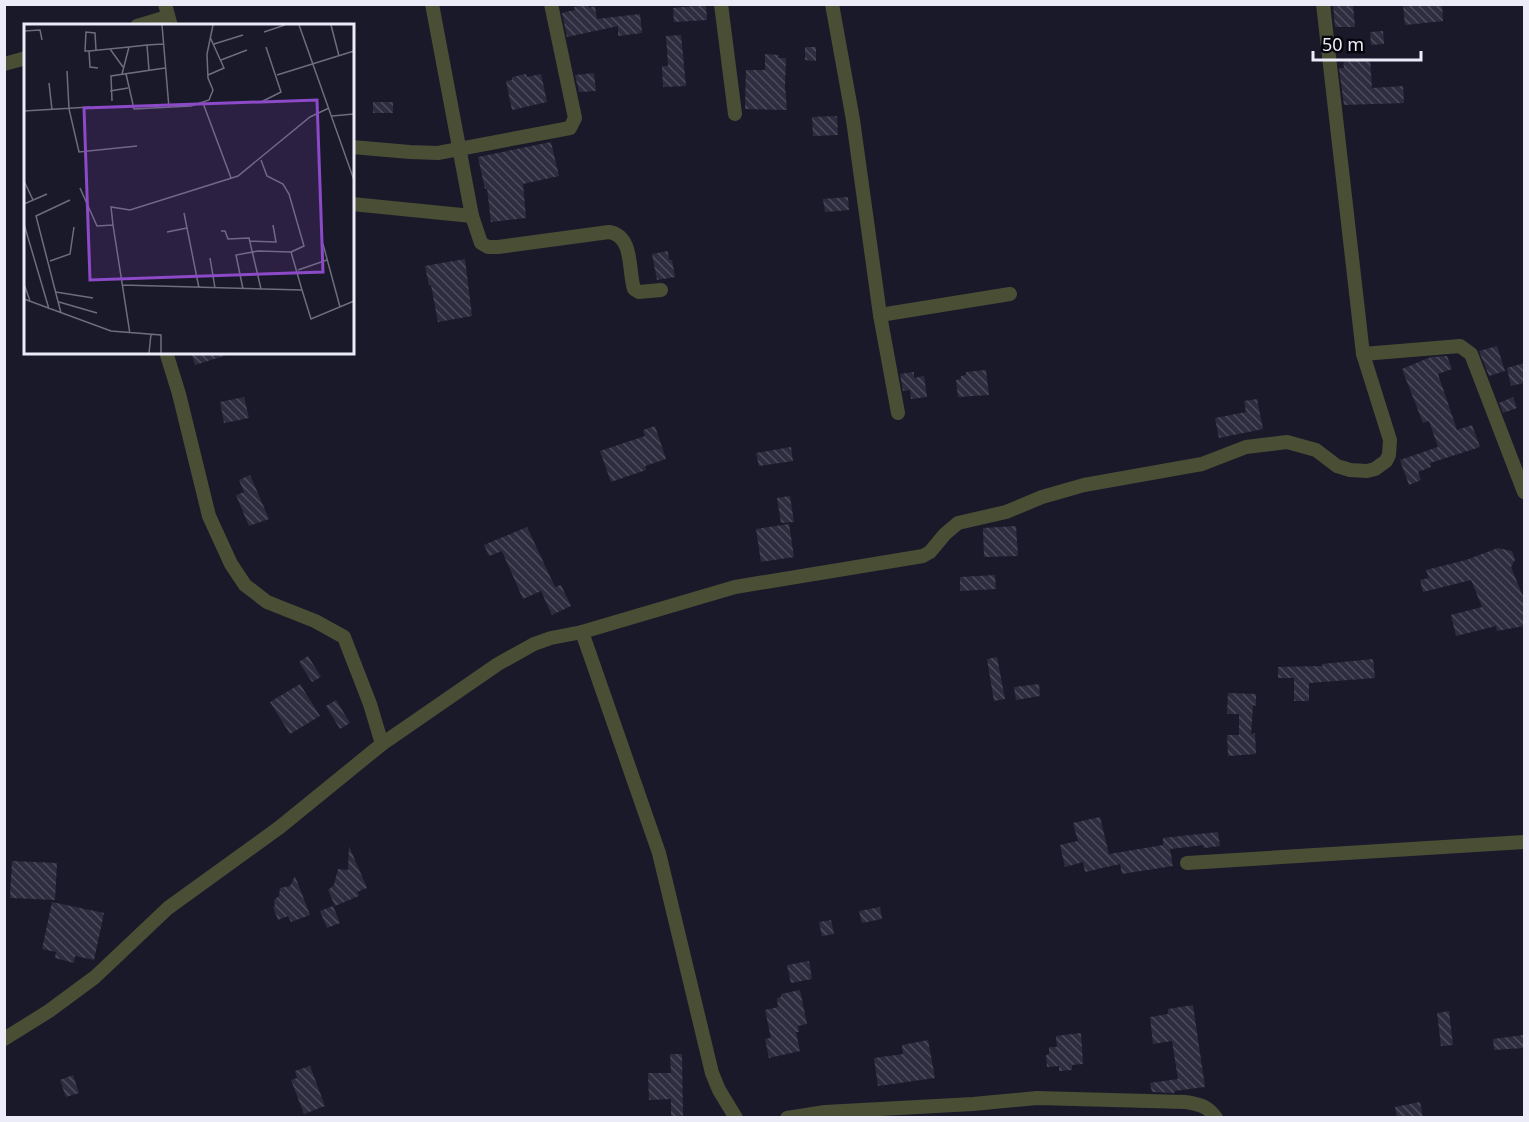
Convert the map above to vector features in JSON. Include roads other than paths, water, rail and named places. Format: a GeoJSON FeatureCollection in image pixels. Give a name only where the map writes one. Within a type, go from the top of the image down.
{"type":"FeatureCollection","features":[{"type":"Feature","properties":{"kind":"street"},"geometry":{"type":"LineString","coordinates":[[432,4],[472,216],[479,240],[488,247],[616,233],[626,244],[634,289],[637,292],[661,290]]}},
{"type":"Feature","properties":{"kind":"street"},"geometry":{"type":"LineString","coordinates":[[354,147],[424,153],[570,128],[575,118],[551,4]]}},
{"type":"Feature","properties":{"kind":"street"},"geometry":{"type":"LineString","coordinates":[[721,4],[735,114]]}},
{"type":"Feature","properties":{"kind":"street"},"geometry":{"type":"LineString","coordinates":[[832,4],[853,120],[880,315],[898,413]]}},
{"type":"Feature","properties":{"kind":"street"},"geometry":{"type":"LineString","coordinates":[[4,1039],[49,1011],[95,976],[168,908],[280,826],[382,744],[498,664],[551,638],[582,632],[735,588],[923,556],[930,552],[958,523],[1006,512],[1042,497],[1084,485],[1202,464],[1246,447],[1287,442],[1316,450],[1337,466],[1350,471],[1376,469],[1386,461],[1389,455],[1390,440],[1363,354],[1323,4]]}},
{"type":"Feature","properties":{"kind":"street"},"geometry":{"type":"LineString","coordinates":[[143,24],[168,16]]}},
{"type":"Feature","properties":{"kind":"street"},"geometry":{"type":"LineString","coordinates":[[4,64],[24,59]]}},
{"type":"Feature","properties":{"kind":"street"},"geometry":{"type":"LineString","coordinates":[[354,204],[472,216]]}},
{"type":"Feature","properties":{"kind":"street"},"geometry":{"type":"LineString","coordinates":[[880,315],[1010,294]]}},
{"type":"Feature","properties":{"kind":"street"},"geometry":{"type":"LineString","coordinates":[[1363,354],[1460,346],[1465,348],[1471,354],[1524,492]]}},
{"type":"Feature","properties":{"kind":"street"},"geometry":{"type":"LineString","coordinates":[[167,354],[179,394],[209,516],[231,564],[245,585],[262,598],[315,621],[344,637],[370,704],[382,744]]}},
{"type":"Feature","properties":{"kind":"street"},"geometry":{"type":"LineString","coordinates":[[582,632],[659,853],[712,1073],[719,1090],[736,1118]]}},
{"type":"Feature","properties":{"kind":"street"},"geometry":{"type":"LineString","coordinates":[[1186,863],[1524,842]]}},
{"type":"Feature","properties":{"kind":"street"},"geometry":{"type":"LineString","coordinates":[[787,1118],[825,1112],[974,1111],[1037,1098],[1185,1102],[1201,1105],[1211,1110],[1216,1118]]}}]}
